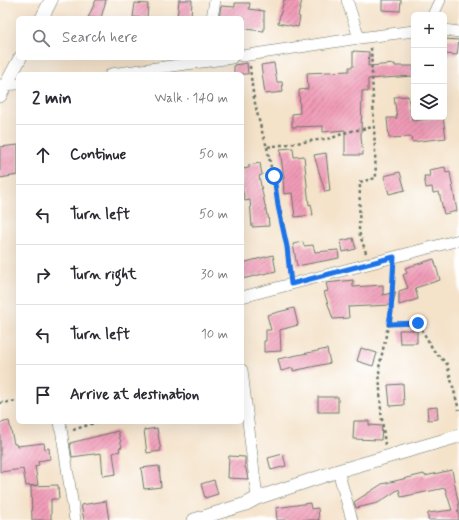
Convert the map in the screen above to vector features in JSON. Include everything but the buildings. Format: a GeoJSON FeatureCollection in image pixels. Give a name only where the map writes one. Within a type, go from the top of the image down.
{"type":"FeatureCollection","features":[{"type":"Feature","properties":{"kind":"street"},"geometry":{"type":"LineString","coordinates":[[43,16],[51,0]]}},
{"type":"Feature","properties":{"kind":"street"},"geometry":{"type":"LineString","coordinates":[[212,16],[215,0]]}},
{"type":"Feature","properties":{"kind":"street"},"geometry":{"type":"LineString","coordinates":[[347,0],[359,38]]}},
{"type":"Feature","properties":{"kind":"street"},"geometry":{"type":"LineString","coordinates":[[434,12],[440,0]]}},
{"type":"Feature","properties":{"kind":"street"},"geometry":{"type":"LineString","coordinates":[[447,30],[459,32]]}},
{"type":"Feature","properties":{"kind":"street"},"geometry":{"type":"LineString","coordinates":[[246,56],[371,36],[411,31]]}},
{"type":"Feature","properties":{"kind":"street"},"geometry":{"type":"LineString","coordinates":[[6,88],[19,60]]}},
{"type":"Feature","properties":{"kind":"street"},"geometry":{"type":"LineString","coordinates":[[124,72],[203,60]]}},
{"type":"Feature","properties":{"kind":"street"},"geometry":{"type":"LineString","coordinates":[[244,296],[459,240]]}},
{"type":"Feature","properties":{"kind":"street"},"geometry":{"type":"LineString","coordinates":[[244,387],[257,498]]}},
{"type":"Feature","properties":{"kind":"street"},"geometry":{"type":"LineString","coordinates":[[60,424],[75,520]]}},
{"type":"Feature","properties":{"kind":"street"},"geometry":{"type":"LineString","coordinates":[[194,520],[246,504],[257,498],[338,471],[459,436]]}},
{"type":"Feature","properties":{"kind":"street"},"geometry":{"type":"LineString","coordinates":[[338,471],[352,520]]}},
{"type":"Feature","properties":{"kind":"path"},"geometry":{"type":"LineString","coordinates":[[369,263],[359,232],[360,182],[376,178],[371,36]]}},
{"type":"Feature","properties":{"kind":"path"},"geometry":{"type":"LineString","coordinates":[[246,56],[259,125],[267,147],[287,247],[291,284]]}},
{"type":"Feature","properties":{"kind":"path"},"geometry":{"type":"LineString","coordinates":[[267,147],[332,138],[347,132],[373,126]]}},
{"type":"Feature","properties":{"kind":"path"},"geometry":{"type":"LineString","coordinates":[[387,457],[381,411],[379,368],[391,312],[394,257]]}},
{"type":"Feature","properties":{"kind":"path"},"geometry":{"type":"LineString","coordinates":[[389,324],[418,323],[434,351],[447,364],[459,410]]}},
{"type":"Feature","properties":{"kind":"path"},"geometry":{"type":"LineString","coordinates":[[0,403],[16,401]]}},
{"type":"Feature","properties":{"kind":"path"},"geometry":{"type":"LineString","coordinates":[[62,434],[91,424]]}},
{"type":"Feature","properties":{"kind":"route"},"geometry":{"type":"LineString","coordinates":[[274,176],[278,206],[287,247],[291,284],[394,257],[389,324],[418,323]]}}]}
